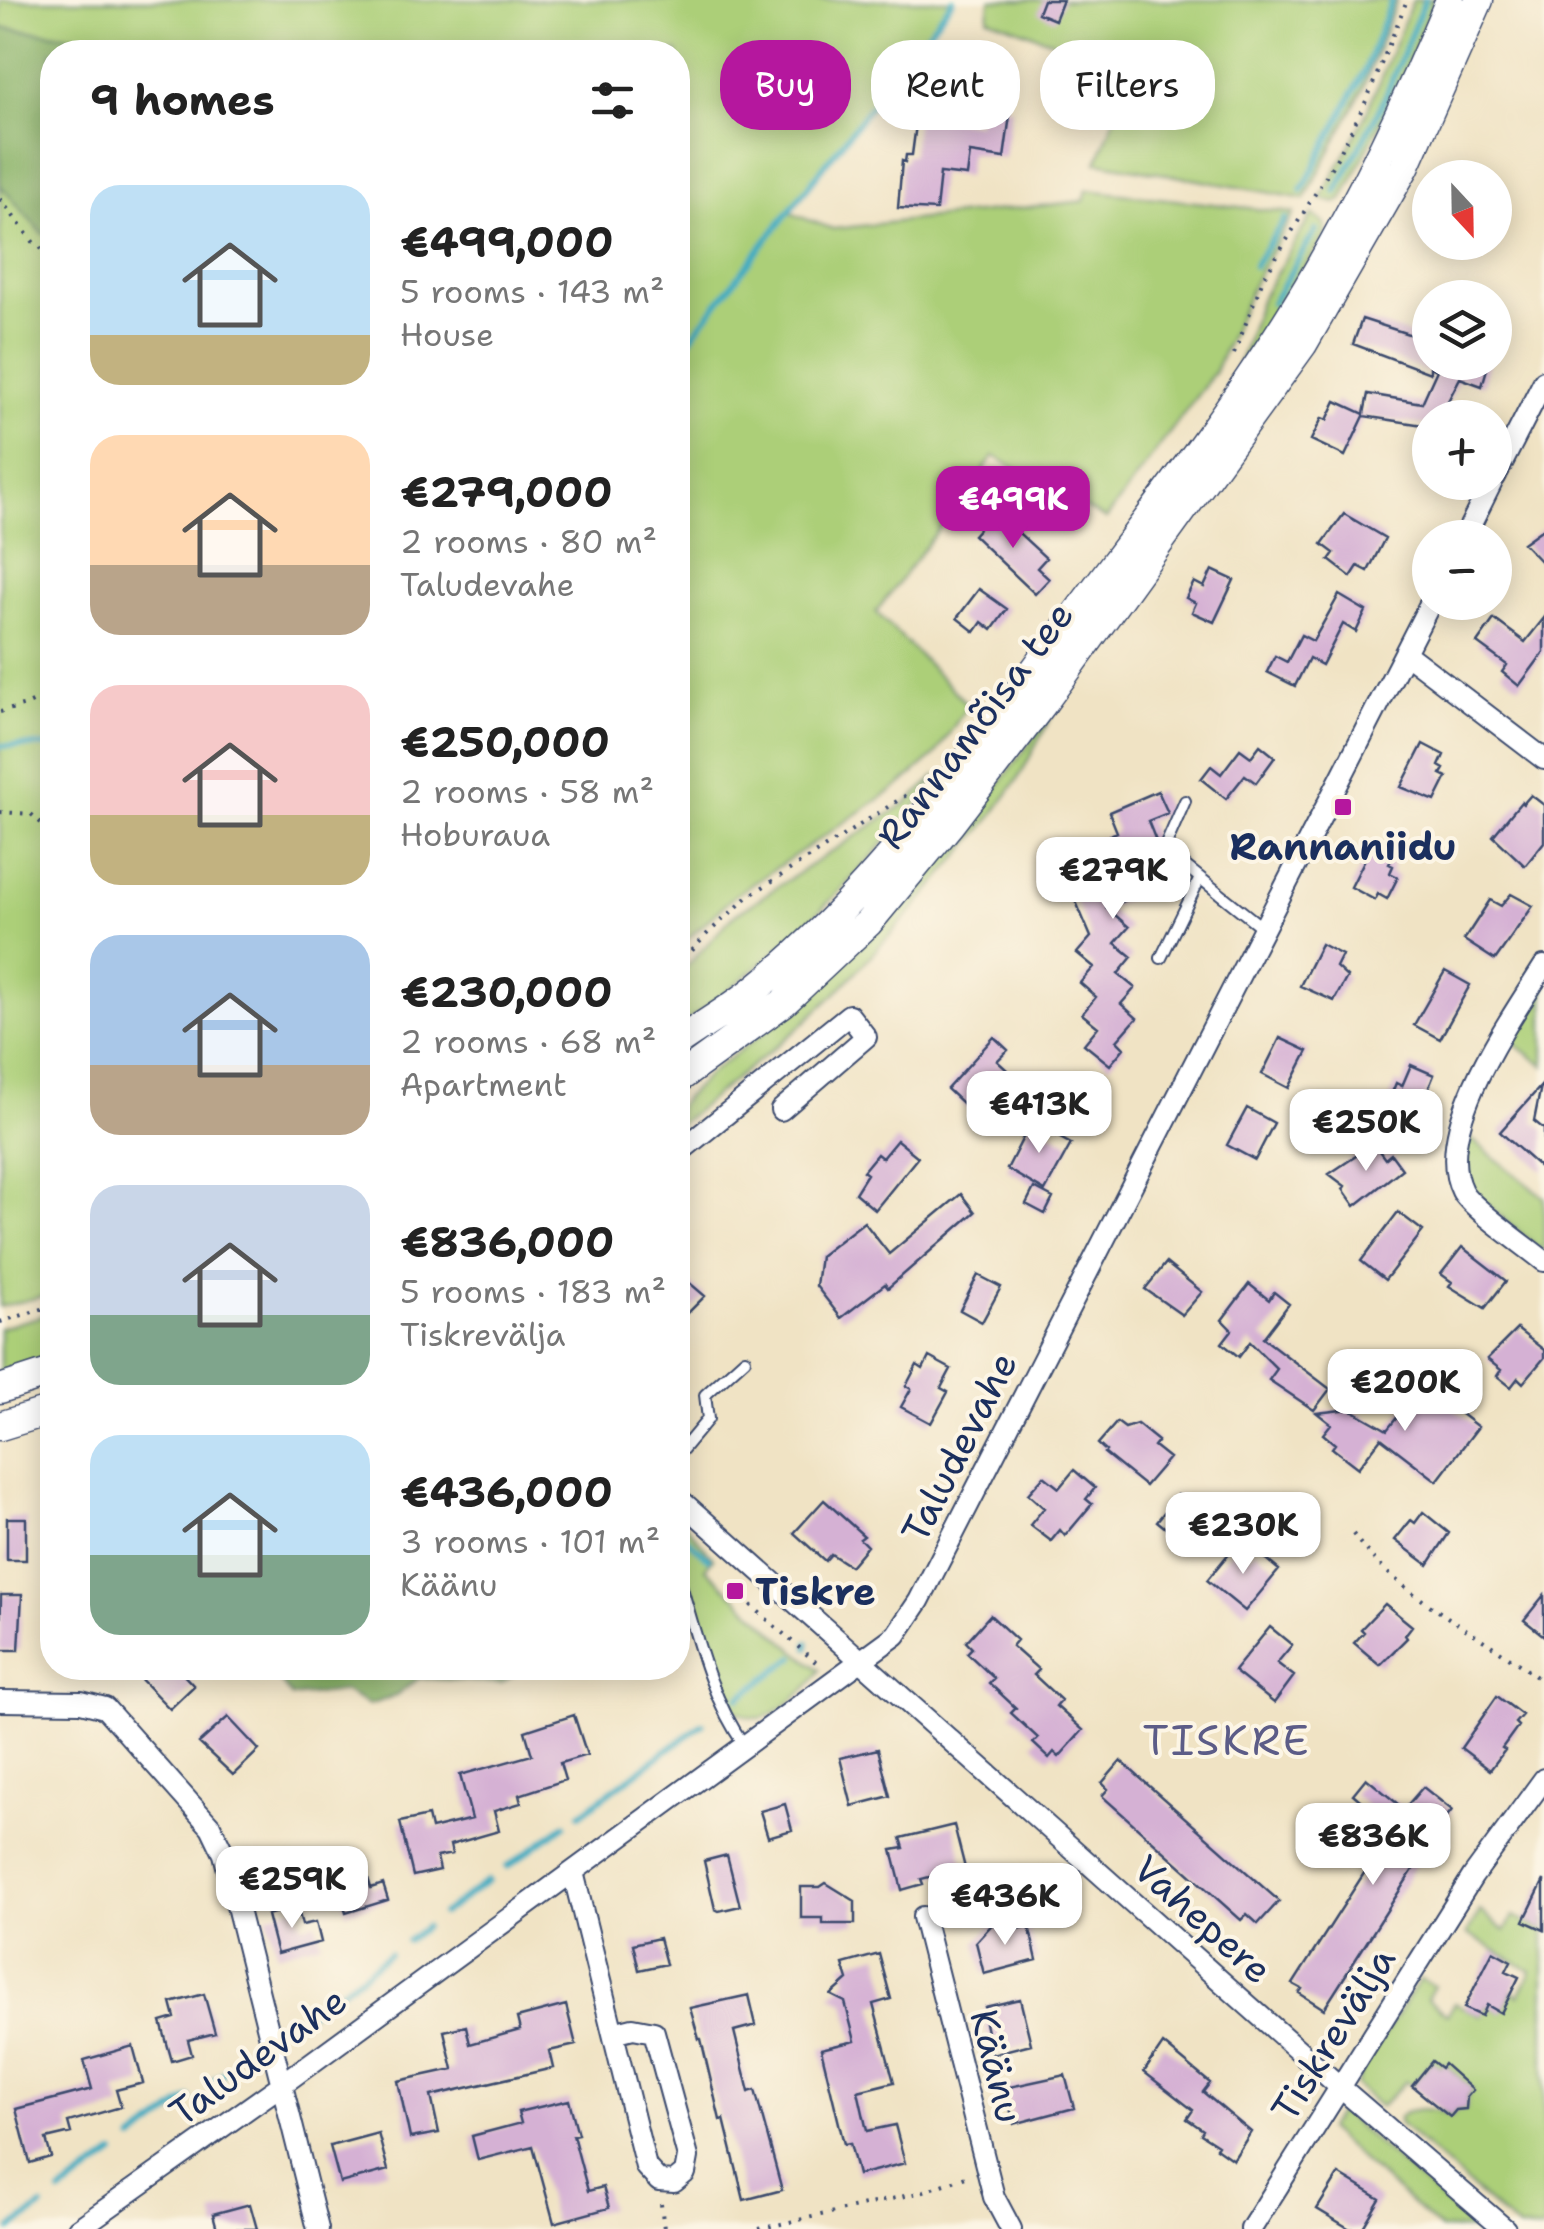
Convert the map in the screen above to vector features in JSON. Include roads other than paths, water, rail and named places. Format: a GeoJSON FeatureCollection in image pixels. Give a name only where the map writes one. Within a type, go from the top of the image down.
{"type":"FeatureCollection","features":[{"type":"Feature","properties":{"kind":"street","name":"Rannamõisa tee"},"geometry":{"type":"LineString","coordinates":[[690,1034],[751,993],[806,944],[905,839],[1183,471],[1285,324],[1344,225],[1410,95],[1450,0]]}},
{"type":"Feature","properties":{"kind":"street","name":"Rannamõisa tee"},"geometry":{"type":"LineString","coordinates":[[690,1070],[783,1003],[868,923],[951,824],[1044,702],[1302,344],[1405,167],[1479,0]]}},
{"type":"Feature","properties":{"kind":"street"},"geometry":{"type":"LineString","coordinates":[[1512,444],[1544,381]]}},
{"type":"Feature","properties":{"kind":"street","name":"Taludevahe"},"geometry":{"type":"LineString","coordinates":[[78,2229],[896,1635],[919,1602],[1422,620]]}},
{"type":"Feature","properties":{"kind":"street"},"geometry":{"type":"LineString","coordinates":[[1406,653],[1544,758]]}},
{"type":"Feature","properties":{"kind":"street"},"geometry":{"type":"LineString","coordinates":[[1544,966],[1478,1073],[1452,1157],[1462,1193],[1544,1261]]}},
{"type":"Feature","properties":{"kind":"street"},"geometry":{"type":"LineString","coordinates":[[690,1142],[849,1015],[866,1037],[782,1110]]}},
{"type":"Feature","properties":{"kind":"street"},"geometry":{"type":"LineString","coordinates":[[0,1388],[40,1376]]}},
{"type":"Feature","properties":{"kind":"street"},"geometry":{"type":"LineString","coordinates":[[0,1426],[40,1414]]}},
{"type":"Feature","properties":{"kind":"street","name":"Vahepere"},"geometry":{"type":"LineString","coordinates":[[690,1509],[1340,2088],[1505,2229]]}},
{"type":"Feature","properties":{"kind":"street"},"geometry":{"type":"LineString","coordinates":[[0,1701],[81,1702],[105,1708],[211,1827],[224,1854],[318,2229]]}},
{"type":"Feature","properties":{"kind":"street","name":"Tiskrevälja"},"geometry":{"type":"LineString","coordinates":[[1251,2229],[1473,1876],[1544,1778]]}},
{"type":"Feature","properties":{"kind":"street"},"geometry":{"type":"LineString","coordinates":[[573,1872],[646,2167],[658,2181],[668,2183],[680,2178],[688,2162],[654,2032],[633,2028],[613,2033]]}},
{"type":"Feature","properties":{"kind":"street","name":"Käänu"},"geometry":{"type":"LineString","coordinates":[[923,1917],[994,2197],[1012,2229]]}},
{"type":"Feature","properties":{"kind":"lane"},"geometry":{"type":"LineString","coordinates":[[1186,801],[1164,849],[1265,930]]}},
{"type":"Feature","properties":{"kind":"lane"},"geometry":{"type":"LineString","coordinates":[[1161,958],[1200,878]]}},
{"type":"Feature","properties":{"kind":"lane"},"geometry":{"type":"LineString","coordinates":[[690,1441],[708,1419],[705,1395],[745,1359]]}},
{"type":"Feature","properties":{"kind":"lane"},"geometry":{"type":"LineString","coordinates":[[690,1613],[714,1689],[744,1745]]}},
{"type":"Feature","properties":{"kind":"waterway"},"geometry":{"type":"LineString","coordinates":[[690,339],[953,0]]}},
{"type":"Feature","properties":{"kind":"waterway"},"geometry":{"type":"LineString","coordinates":[[1302,191],[1365,70],[1392,0]]}},
{"type":"Feature","properties":{"kind":"waterway"},"geometry":{"type":"LineString","coordinates":[[1336,192],[1382,104],[1425,0]]}},
{"type":"Feature","properties":{"kind":"waterway"},"geometry":{"type":"LineString","coordinates":[[1254,266],[1285,219]]}},
{"type":"Feature","properties":{"kind":"waterway"},"geometry":{"type":"LineString","coordinates":[[1272,303],[1316,230]]}},
{"type":"Feature","properties":{"kind":"waterway"},"geometry":{"type":"LineString","coordinates":[[0,746],[40,746]]}},
{"type":"Feature","properties":{"kind":"waterway"},"geometry":{"type":"LineString","coordinates":[[690,1542],[708,1558]]}},
{"type":"Feature","properties":{"kind":"waterway"},"geometry":{"type":"LineString","coordinates":[[739,1698],[794,1657]]}},
{"type":"Feature","properties":{"kind":"waterway"},"geometry":{"type":"LineString","coordinates":[[580,1814],[703,1724]]}},
{"type":"Feature","properties":{"kind":"waterway"},"geometry":{"type":"LineString","coordinates":[[507,1867],[565,1825]]}},
{"type":"Feature","properties":{"kind":"waterway"},"geometry":{"type":"LineString","coordinates":[[442,1914],[488,1881]]}},
{"type":"Feature","properties":{"kind":"waterway"},"geometry":{"type":"LineString","coordinates":[[407,1941],[425,1927]]}},
{"type":"Feature","properties":{"kind":"waterway"},"geometry":{"type":"LineString","coordinates":[[340,1991],[389,1954]]}},
{"type":"Feature","properties":{"kind":"waterway"},"geometry":{"type":"LineString","coordinates":[[295,2023],[317,2007]]}},
{"type":"Feature","properties":{"kind":"waterway"},"geometry":{"type":"LineString","coordinates":[[209,2083],[228,2070]]}},
{"type":"Feature","properties":{"kind":"waterway"},"geometry":{"type":"LineString","coordinates":[[134,2140],[190,2098]]}},
{"type":"Feature","properties":{"kind":"waterway"},"geometry":{"type":"LineString","coordinates":[[61,2193],[115,2154]]}},
{"type":"Feature","properties":{"kind":"waterway"},"geometry":{"type":"LineString","coordinates":[[11,2229],[42,2207]]}},
{"type":"Feature","properties":{"kind":"place","name":"Rannaniidu"},"geometry":{"type":"Point","coordinates":[1343,807]}},
{"type":"Feature","properties":{"kind":"place","name":"Tiskre"},"geometry":{"type":"Point","coordinates":[735,1591]}},
{"type":"Feature","properties":{"kind":"district","name":"TISKRE"},"geometry":{"type":"Point","coordinates":[1227,1740]}}]}
